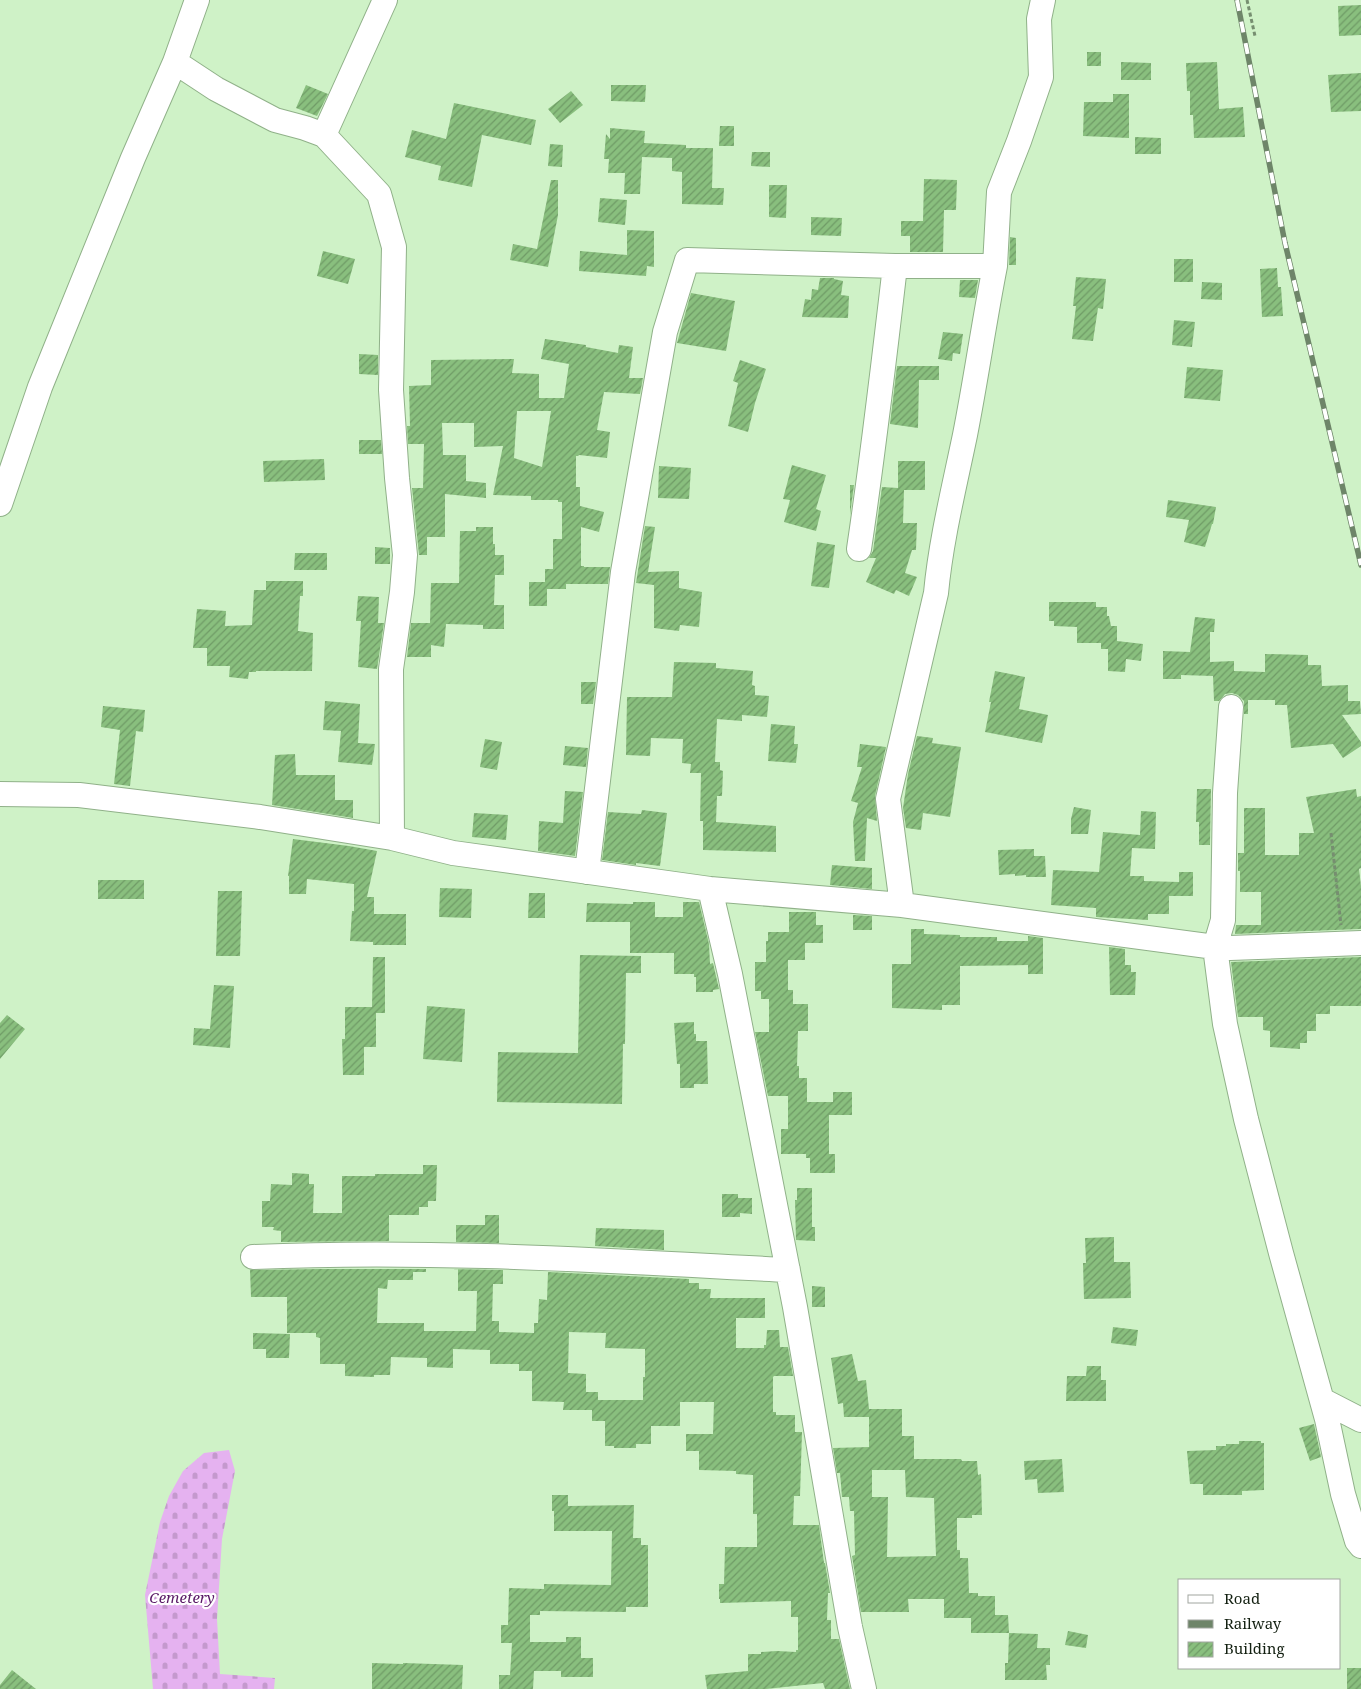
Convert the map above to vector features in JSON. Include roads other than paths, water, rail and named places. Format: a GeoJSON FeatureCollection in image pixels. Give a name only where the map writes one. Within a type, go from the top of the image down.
{"type":"FeatureCollection","features":[{"type":"Feature","properties":{"kind":"street"},"geometry":{"type":"LineString","coordinates":[[0,504],[40,386],[175,62],[197,0]]}},
{"type":"Feature","properties":{"kind":"street"},"geometry":{"type":"LineString","coordinates":[[324,135],[385,0]]}},
{"type":"Feature","properties":{"kind":"street"},"geometry":{"type":"LineString","coordinates":[[902,905],[888,799],[936,593],[938,567],[995,266],[999,192],[1020,141],[1041,77],[1039,19],[1043,0]]}},
{"type":"Feature","properties":{"kind":"street"},"geometry":{"type":"LineString","coordinates":[[175,62],[216,89],[275,120],[324,135],[379,194],[394,247],[391,390],[405,556],[392,669],[392,838]]}},
{"type":"Feature","properties":{"kind":"street"},"geometry":{"type":"LineString","coordinates":[[587,872],[623,572],[665,332],[687,260],[895,266],[995,266]]}},
{"type":"Feature","properties":{"kind":"street"},"geometry":{"type":"LineString","coordinates":[[859,549],[872,466],[880,383],[895,266]]}},
{"type":"Feature","properties":{"kind":"street"},"geometry":{"type":"LineString","coordinates":[[1231,707],[1225,793],[1223,920],[1215,946],[1225,1024],[1246,1119],[1322,1400],[1343,1494],[1357,1541],[1361,1546]]}},
{"type":"Feature","properties":{"kind":"street"},"geometry":{"type":"LineString","coordinates":[[0,794],[79,795],[260,817],[392,838],[453,853],[710,889],[902,905],[1230,948],[1352,943]]}},
{"type":"Feature","properties":{"kind":"street"},"geometry":{"type":"LineString","coordinates":[[710,889],[730,974],[788,1270],[849,1617],[864,1689]]}},
{"type":"Feature","properties":{"kind":"street"},"geometry":{"type":"LineString","coordinates":[[252,1257],[406,1254],[788,1270]]}},
{"type":"Feature","properties":{"kind":"street"},"geometry":{"type":"LineString","coordinates":[[1322,1400],[1361,1420]]}},
{"type":"Feature","properties":{"kind":"railway"},"geometry":{"type":"LineString","coordinates":[[1237,0],[1285,243],[1361,565]]}},
{"type":"Feature","properties":{"kind":"park label","name":"Cemetery"},"geometry":{"type":"Point","coordinates":[182,1597]}}]}
